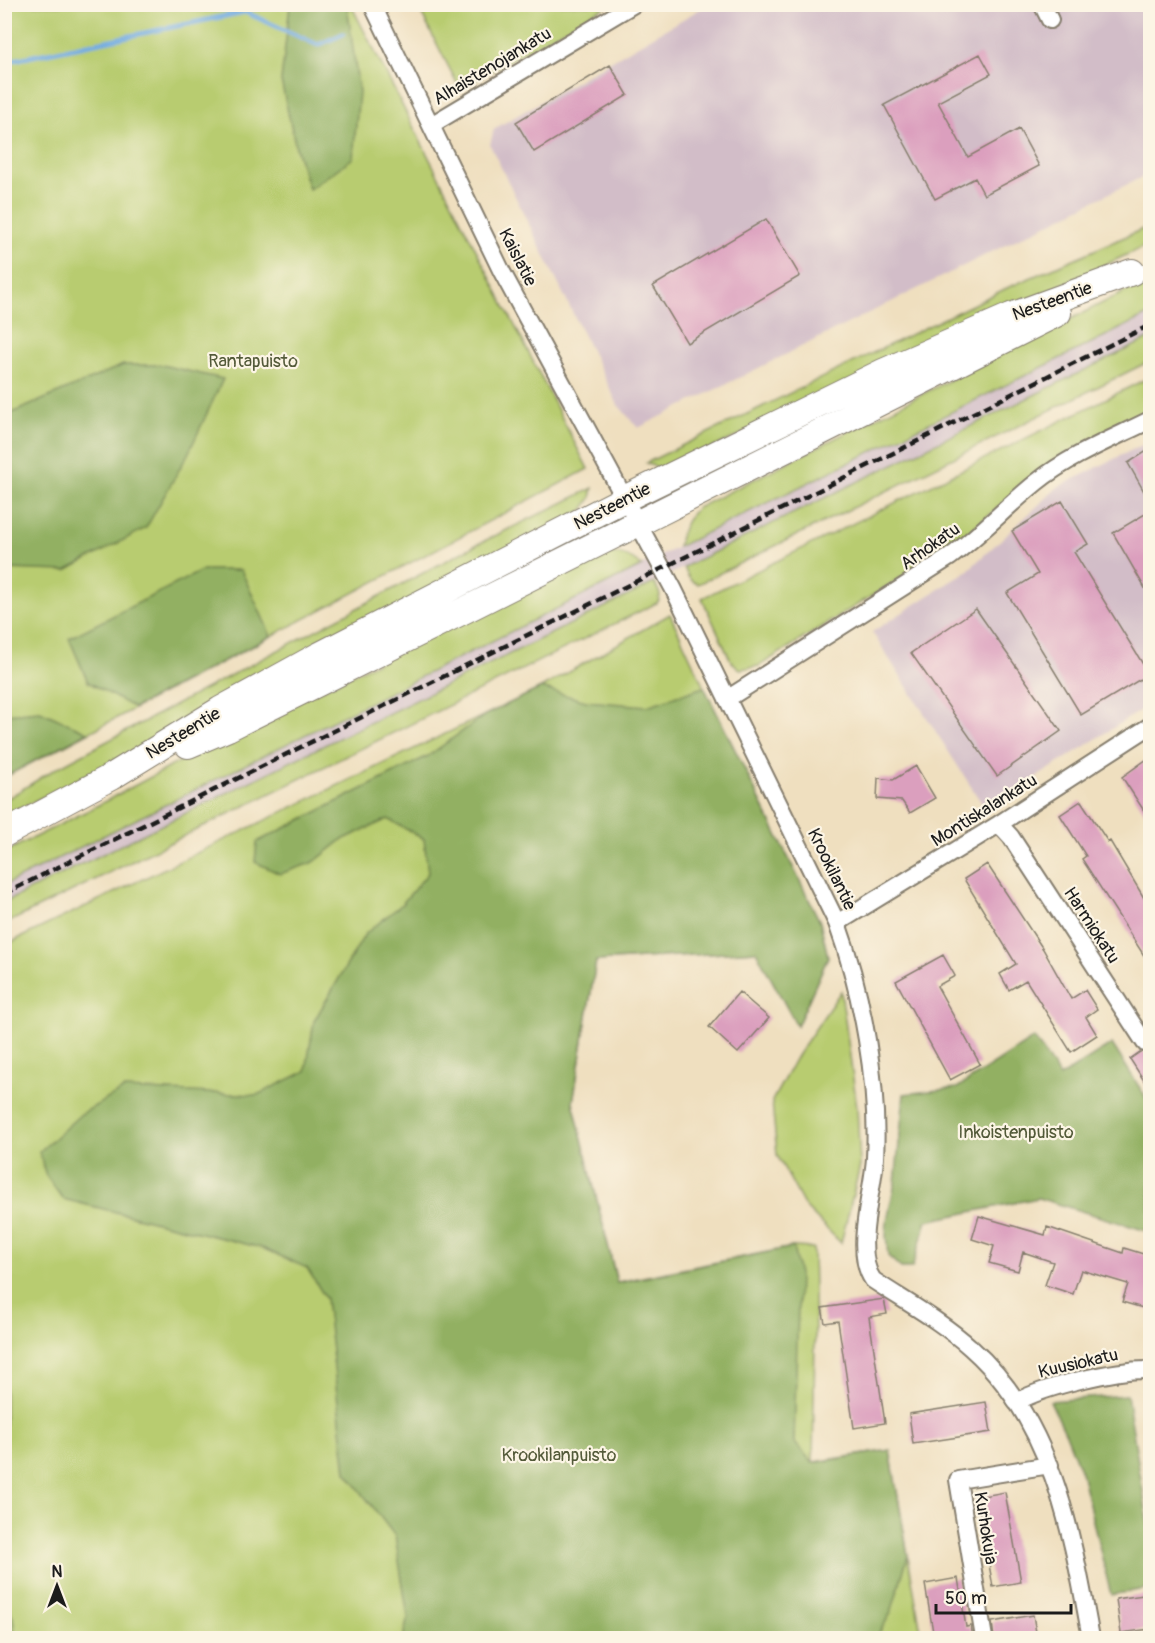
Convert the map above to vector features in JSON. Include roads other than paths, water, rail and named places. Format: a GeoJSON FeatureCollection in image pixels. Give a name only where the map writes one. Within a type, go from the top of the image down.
{"type":"FeatureCollection","features":[{"type":"Feature","properties":{"kind":"main road","name":"Nesteentie"},"geometry":{"type":"LineString","coordinates":[[4,834],[111,777],[220,710],[318,656],[626,498],[883,372],[1011,316],[1141,268]]}},
{"type":"Feature","properties":{"kind":"main road","name":"Nesteentie"},"geometry":{"type":"LineString","coordinates":[[111,777],[228,728],[1027,329],[1141,268]]}},
{"type":"Feature","properties":{"kind":"street","name":"Kaislatie"},"geometry":{"type":"LineString","coordinates":[[372,4],[502,272],[639,523]]}},
{"type":"Feature","properties":{"kind":"street","name":"Alhaistenojankatu"},"geometry":{"type":"LineString","coordinates":[[431,125],[634,4]]}},
{"type":"Feature","properties":{"kind":"street"},"geometry":{"type":"LineString","coordinates":[[1042,4],[1050,20]]}},
{"type":"Feature","properties":{"kind":"street","name":"Arhokatu"},"geometry":{"type":"LineString","coordinates":[[727,699],[950,557],[976,537],[1036,482],[1064,463],[1150,420]]}},
{"type":"Feature","properties":{"kind":"street","name":"Krookilantie"},"geometry":{"type":"LineString","coordinates":[[639,523],[837,923],[845,947],[865,1029],[875,1119],[873,1186],[863,1241],[868,1272],[873,1280],[945,1327],[973,1349],[1016,1402]]}},
{"type":"Feature","properties":{"kind":"street","name":"Montiskalankatu"},"geometry":{"type":"LineString","coordinates":[[837,923],[999,824],[1150,726]]}},
{"type":"Feature","properties":{"kind":"street","name":"Harmiokatu"},"geometry":{"type":"LineString","coordinates":[[999,824],[1011,837],[1145,1043],[1150,1039]]}},
{"type":"Feature","properties":{"kind":"street","name":"Kuusiokatu"},"geometry":{"type":"LineString","coordinates":[[1016,1402],[1031,1394],[1058,1386],[1108,1375],[1150,1370]]}},
{"type":"Feature","properties":{"kind":"street"},"geometry":{"type":"LineString","coordinates":[[1016,1402],[1034,1431],[1050,1465],[1062,1502],[1091,1638]]}},
{"type":"Feature","properties":{"kind":"street","name":"Kurhokuja"},"geometry":{"type":"LineString","coordinates":[[984,1638],[958,1480],[1050,1465]]}},
{"type":"Feature","properties":{"kind":"waterway"},"geometry":{"type":"LineString","coordinates":[[4,62],[245,12],[318,45],[343,34]]}},
{"type":"Feature","properties":{"kind":"railway"},"geometry":{"type":"LineString","coordinates":[[4,894],[1150,325]]}},
{"type":"Feature","properties":{"kind":"park label","name":"Rantapuisto"},"geometry":{"type":"Point","coordinates":[253,361]}},
{"type":"Feature","properties":{"kind":"park label","name":"Inkoistenpuisto"},"geometry":{"type":"Point","coordinates":[1016,1132]}},
{"type":"Feature","properties":{"kind":"park label","name":"Krookilanpuisto"},"geometry":{"type":"Point","coordinates":[559,1455]}}]}
